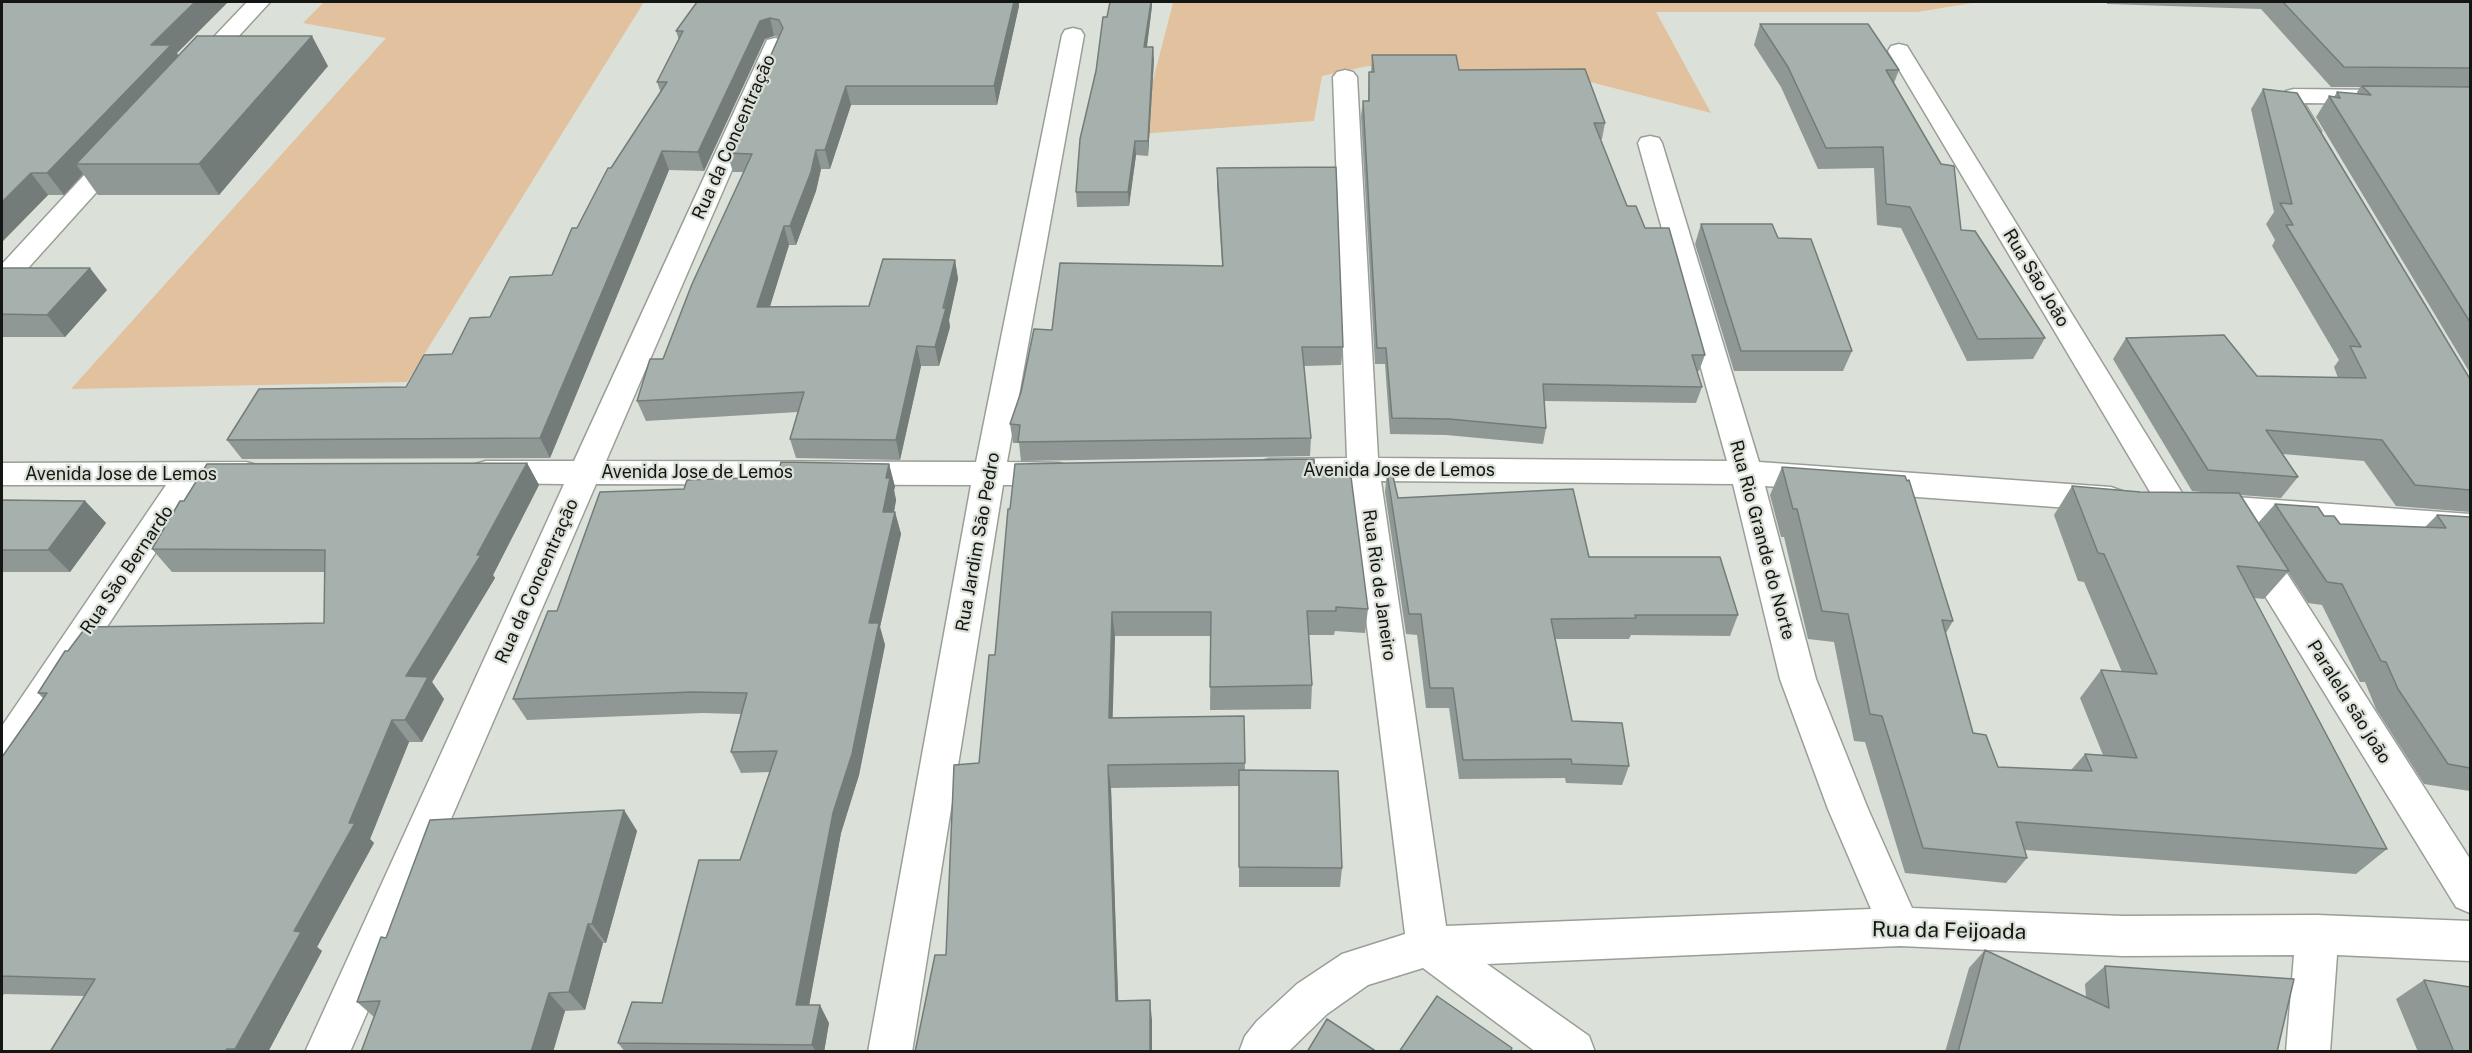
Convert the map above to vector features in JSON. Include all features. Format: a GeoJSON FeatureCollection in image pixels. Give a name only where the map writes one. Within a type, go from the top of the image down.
{"type":"FeatureCollection","features":[{"type":"Feature","properties":{"kind":"street"},"geometry":{"type":"LineString","coordinates":[[178,88],[259,2]]}},
{"type":"Feature","properties":{"kind":"street","name":"Rua Jardim São Pedro"},"geometry":{"type":"LineString","coordinates":[[890,1052],[989,475],[1073,35]]}},
{"type":"Feature","properties":{"kind":"street","name":"Rua da Concentração"},"geometry":{"type":"LineString","coordinates":[[327,1052],[775,45]]}},
{"type":"Feature","properties":{"kind":"street","name":"Rua São João"},"geometry":{"type":"LineString","coordinates":[[1899,51],[2173,504]]}},
{"type":"Feature","properties":{"kind":"street","name":"Rua Rio de Janeiro"},"geometry":{"type":"LineString","coordinates":[[1345,77],[1363,469],[1428,947]]}},
{"type":"Feature","properties":{"kind":"street"},"geometry":{"type":"LineString","coordinates":[[2322,151],[2292,105],[2291,100],[2297,96],[2470,98]]}},
{"type":"Feature","properties":{"kind":"street"},"geometry":{"type":"LineString","coordinates":[[2,280],[138,132]]}},
{"type":"Feature","properties":{"kind":"street","name":"Rua Rio Grande do Norte"},"geometry":{"type":"LineString","coordinates":[[1650,143],[1746,473],[1798,678],[1848,809],[1900,927]]}},
{"type":"Feature","properties":{"kind":"street","name":"Avenida Jose de Lemos"},"geometry":{"type":"LineString","coordinates":[[1234,471],[1363,469],[1746,473],[2470,526]]}},
{"type":"Feature","properties":{"kind":"street","name":"Avenida Jose de Lemos"},"geometry":{"type":"LineString","coordinates":[[454,472],[781,471],[989,475],[1083,473]]}},
{"type":"Feature","properties":{"kind":"street","name":"Rua São Bernardo"},"geometry":{"type":"LineString","coordinates":[[2,756],[191,473]]}},
{"type":"Feature","properties":{"kind":"street","name":"Avenida Jose de Lemos"},"geometry":{"type":"LineString","coordinates":[[2,474],[275,473]]}},
{"type":"Feature","properties":{"kind":"street","name":"Paralela são joão"},"geometry":{"type":"LineString","coordinates":[[2228,509],[2470,894]]}},
{"type":"Feature","properties":{"kind":"street","name":"Rua da Feijoada"},"geometry":{"type":"LineString","coordinates":[[1261,1052],[1273,1036],[1312,999],[1357,968],[1428,947],[1900,927],[2123,936],[2317,935],[2470,941]]}},
{"type":"Feature","properties":{"kind":"street"},"geometry":{"type":"LineString","coordinates":[[2308,1052],[2317,935]]}},
{"type":"Feature","properties":{"kind":"street"},"geometry":{"type":"LineString","coordinates":[[1428,947],[1573,1052]]}},
{"type":"Feature","properties":{"kind":"shaded area"},"geometry":{"type":"Polygon","coordinates":[[[324,2],[644,2],[407,382],[71,389],[386,38],[303,23],[324,2]]]}},
{"type":"Feature","properties":{"kind":"shaded area"},"geometry":{"type":"Polygon","coordinates":[[[1171,2],[1979,2],[1917,12],[1656,12],[1711,113],[1563,75],[1368,66],[1322,76],[1314,121],[1139,134],[1173,3],[1171,2]]]}},
{"type":"Feature","properties":{"kind":"building"},"geometry":{"type":"Polygon","coordinates":[[[2,2],[195,2],[151,45],[171,45],[47,173],[31,173],[2,202],[2,2]]]}},
{"type":"Feature","properties":{"kind":"building"},"geometry":{"type":"Polygon","coordinates":[[[697,2],[1014,2],[994,86],[846,86],[825,150],[816,150],[811,172],[790,226],[784,226],[757,307],[869,306],[883,259],[955,260],[943,308],[946,308],[935,347],[917,346],[896,440],[790,439],[804,392],[637,401],[650,359],[663,359],[692,284],[752,154],[727,153],[783,28],[779,20],[770,18],[760,21],[698,152],[662,151],[540,438],[227,440],[259,389],[406,387],[424,355],[452,354],[470,318],[490,317],[510,277],[552,275],[572,228],[577,228],[608,168],[611,168],[667,82],[657,82],[683,31],[676,31],[697,2]]]}},
{"type":"Feature","properties":{"kind":"building"},"geometry":{"type":"Polygon","coordinates":[[[1110,2],[1151,2],[1144,47],[1153,47],[1148,141],[1135,141],[1128,192],[1076,192],[1080,139],[1096,71],[1103,17],[1107,17],[1110,2]]]}},
{"type":"Feature","properties":{"kind":"building"},"geometry":{"type":"Polygon","coordinates":[[[2283,2],[2470,2],[2470,68],[2344,67],[2283,2]]]}},
{"type":"Feature","properties":{"kind":"building"},"geometry":{"type":"Polygon","coordinates":[[[1760,24],[1868,24],[1899,70],[1886,70],[1941,164],[1954,166],[1961,230],[1975,231],[2045,338],[1978,339],[1910,207],[1886,204],[1883,147],[1826,148],[1788,67],[1760,24]]]}},
{"type":"Feature","properties":{"kind":"building"},"geometry":{"type":"Polygon","coordinates":[[[197,36],[312,36],[199,164],[76,164],[197,36]]]}},
{"type":"Feature","properties":{"kind":"building"},"geometry":{"type":"Polygon","coordinates":[[[1372,55],[1456,55],[1459,70],[1585,69],[1605,123],[1594,123],[1627,206],[1636,206],[1645,228],[1669,228],[1705,355],[1692,355],[1702,387],[1543,384],[1546,428],[1449,419],[1392,418],[1386,348],[1377,348],[1363,101],[1369,101],[1369,72],[1374,72],[1372,55]]]}},
{"type":"Feature","properties":{"kind":"building"},"geometry":{"type":"Polygon","coordinates":[[[2362,86],[2470,87],[2470,322],[2329,96],[2340,98],[2337,92],[2371,95],[2362,86]]]}},
{"type":"Feature","properties":{"kind":"building"},"geometry":{"type":"Polygon","coordinates":[[[2263,89],[2297,93],[2470,379],[2470,490],[2415,485],[2382,440],[2266,430],[2298,477],[2208,470],[2126,338],[2224,335],[2257,376],[2366,378],[2350,346],[2361,347],[2286,225],[2293,225],[2280,203],[2292,204],[2263,89]]]}},
{"type":"Feature","properties":{"kind":"building"},"geometry":{"type":"Polygon","coordinates":[[[1336,167],[1343,347],[1302,347],[1311,438],[1018,442],[1020,425],[1010,424],[1021,392],[1034,329],[1052,330],[1060,263],[1223,266],[1217,168],[1336,167]]]}},
{"type":"Feature","properties":{"kind":"building"},"geometry":{"type":"Polygon","coordinates":[[[1701,224],[1772,224],[1778,238],[1811,239],[1852,351],[1741,351],[1701,224]]]}},
{"type":"Feature","properties":{"kind":"building"},"geometry":{"type":"Polygon","coordinates":[[[2,268],[90,268],[47,315],[2,314],[2,268]]]}},
{"type":"Feature","properties":{"kind":"building"},"geometry":{"type":"Polygon","coordinates":[[[1314,459],[1315,471],[1350,469],[1368,609],[1336,607],[1336,611],[1307,611],[1312,685],[1210,687],[1211,612],[1112,612],[1109,718],[1244,716],[1245,763],[1108,765],[1116,1001],[1150,1000],[1150,1052],[915,1052],[935,955],[946,955],[954,765],[979,763],[989,655],[995,655],[1008,509],[1010,509],[1015,464],[1314,459]]]}},
{"type":"Feature","properties":{"kind":"building"},"geometry":{"type":"Polygon","coordinates":[[[781,462],[889,464],[886,478],[890,478],[883,512],[895,512],[869,623],[879,623],[852,754],[833,813],[796,1005],[820,1005],[812,1045],[618,1043],[632,1002],[662,1003],[699,860],[740,860],[777,751],[731,752],[747,693],[692,692],[513,699],[548,611],[557,611],[600,492],[684,489],[687,480],[777,477],[781,462]]]}},
{"type":"Feature","properties":{"kind":"building"},"geometry":{"type":"Polygon","coordinates":[[[527,463],[477,555],[481,555],[406,676],[428,677],[405,720],[392,720],[349,823],[355,823],[294,931],[301,932],[235,1049],[227,1049],[225,1052],[50,1052],[95,979],[2,976],[2,757],[47,693],[38,693],[65,651],[68,651],[86,627],[324,623],[325,550],[152,549],[180,501],[184,501],[207,464],[527,463]]]}},
{"type":"Feature","properties":{"kind":"building"},"geometry":{"type":"Polygon","coordinates":[[[1782,467],[1905,476],[1907,481],[1909,480],[1953,621],[1942,620],[1973,733],[1986,735],[1998,767],[2092,771],[2085,754],[2137,758],[2101,670],[2157,674],[2104,554],[2098,553],[2072,486],[2140,492],[2239,493],[2289,571],[2237,566],[2387,849],[2016,822],[2027,858],[1923,848],[1882,716],[1870,714],[1848,614],[1822,611],[1797,509],[1793,509],[1782,467]]]}},
{"type":"Feature","properties":{"kind":"building"},"geometry":{"type":"Polygon","coordinates":[[[1387,472],[1392,472],[1398,498],[1573,489],[1589,557],[1720,557],[1738,615],[1635,615],[1636,618],[1551,619],[1572,721],[1622,723],[1629,766],[1572,764],[1571,759],[1463,760],[1453,688],[1430,688],[1421,614],[1409,614],[1387,472]]]}},
{"type":"Feature","properties":{"kind":"building"},"geometry":{"type":"Polygon","coordinates":[[[2,500],[85,501],[48,550],[2,550],[2,500]]]}},
{"type":"Feature","properties":{"kind":"building"},"geometry":{"type":"Polygon","coordinates":[[[2275,504],[2318,507],[2324,516],[2334,516],[2340,524],[2446,528],[2437,515],[2470,517],[2470,768],[2448,764],[2398,689],[2386,662],[2381,661],[2342,584],[2327,582],[2275,504]]]}},
{"type":"Feature","properties":{"kind":"building"},"geometry":{"type":"Polygon","coordinates":[[[1239,770],[1338,771],[1342,868],[1239,867],[1239,770]]]}},
{"type":"Feature","properties":{"kind":"building"},"geometry":{"type":"Polygon","coordinates":[[[624,810],[592,924],[588,924],[569,992],[549,993],[531,1052],[361,1052],[380,1001],[357,1002],[381,937],[386,938],[430,820],[624,810]]]}},
{"type":"Feature","properties":{"kind":"building"},"geometry":{"type":"Polygon","coordinates":[[[1985,950],[2109,1008],[2105,966],[2294,979],[2277,1052],[1958,1052],[1985,950]]]}},
{"type":"Feature","properties":{"kind":"building"},"geometry":{"type":"Polygon","coordinates":[[[2424,980],[2470,987],[2470,1052],[2454,1052],[2424,980]]]}},
{"type":"Feature","properties":{"kind":"building"},"geometry":{"type":"Polygon","coordinates":[[[1437,996],[1512,1048],[1510,1052],[1399,1052],[1437,996]]]}},
{"type":"Feature","properties":{"kind":"building"},"geometry":{"type":"Polygon","coordinates":[[[1327,1019],[1377,1052],[1307,1052],[1327,1019]]]}}]}
